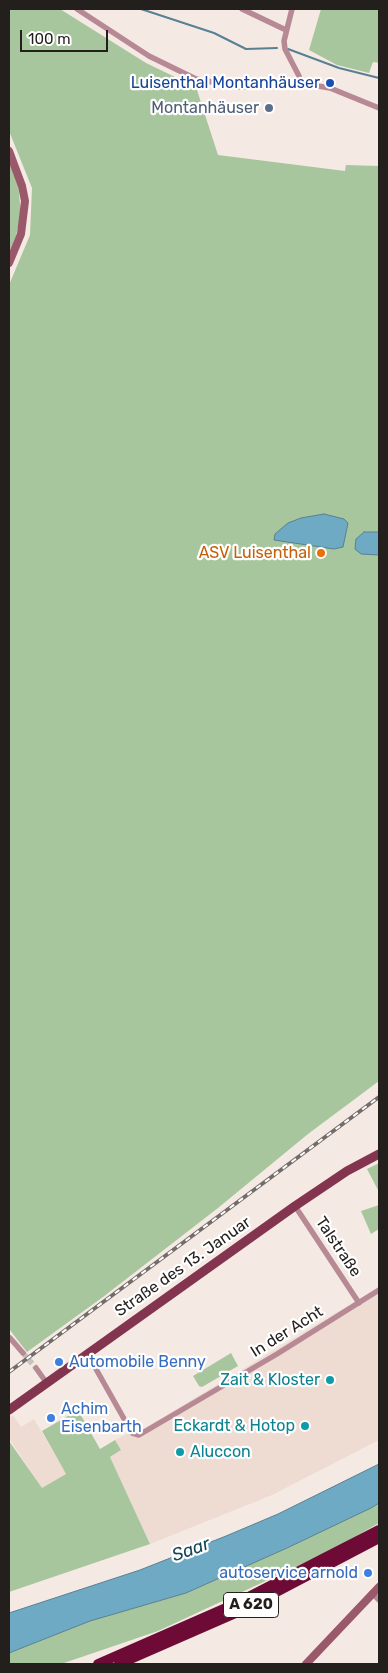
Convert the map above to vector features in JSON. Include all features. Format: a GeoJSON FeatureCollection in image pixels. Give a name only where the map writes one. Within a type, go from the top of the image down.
{"type":"FeatureCollection","features":[{"type":"Feature","properties":{"kind":"highway","name":"A 620"},"geometry":{"type":"LineString","coordinates":[[98,1664],[235,1604],[379,1530]]}},
{"type":"Feature","properties":{"kind":"highway","name":"A 620"},"geometry":{"type":"LineString","coordinates":[[119,1664],[238,1612],[379,1538]]}},
{"type":"Feature","properties":{"kind":"main road","name":"Straße des 13. Januar"},"geometry":{"type":"LineString","coordinates":[[9,1410],[295,1206],[347,1171],[379,1154]]}},
{"type":"Feature","properties":{"kind":"street"},"geometry":{"type":"LineString","coordinates":[[77,9],[149,56],[196,80],[239,87],[301,86],[330,88],[379,108]]}},
{"type":"Feature","properties":{"kind":"street"},"geometry":{"type":"LineString","coordinates":[[242,9],[286,30]]}},
{"type":"Feature","properties":{"kind":"street"},"geometry":{"type":"LineString","coordinates":[[292,9],[286,30],[285,49],[299,76],[301,86]]}},
{"type":"Feature","properties":{"kind":"street"},"geometry":{"type":"LineString","coordinates":[[9,151],[22,186],[25,204],[21,234],[9,263]]}},
{"type":"Feature","properties":{"kind":"street","name":"Talstraße"},"geometry":{"type":"LineString","coordinates":[[295,1206],[359,1303]]}},
{"type":"Feature","properties":{"kind":"street","name":"In der Acht"},"geometry":{"type":"LineString","coordinates":[[87,1353],[135,1436],[277,1354],[379,1290]]}},
{"type":"Feature","properties":{"kind":"street"},"geometry":{"type":"LineString","coordinates":[[10,1338],[23,1353]]}},
{"type":"Feature","properties":{"kind":"street"},"geometry":{"type":"LineString","coordinates":[[36,1368],[46,1382]]}},
{"type":"Feature","properties":{"kind":"street"},"geometry":{"type":"LineString","coordinates":[[306,1664],[379,1587]]}},
{"type":"Feature","properties":{"kind":"street"},"geometry":{"type":"LineString","coordinates":[[372,1593],[379,1600]]}},
{"type":"Feature","properties":{"kind":"shaded area"},"geometry":{"type":"Polygon","coordinates":[[[379,1287],[379,1440],[272,1495],[150,1544],[110,1457],[121,1450],[115,1440],[134,1430],[140,1431],[379,1287]]]}},
{"type":"Feature","properties":{"kind":"shaded area"},"geometry":{"type":"Polygon","coordinates":[[[13,1415],[21,1427],[34,1419],[66,1474],[42,1489],[9,1438],[9,1418],[13,1415]]]}},
{"type":"Feature","properties":{"kind":"green space"},"geometry":{"type":"Polygon","coordinates":[[[9,9],[60,9],[146,63],[196,87],[218,155],[345,171],[346,165],[379,166],[379,1081],[308,1134],[218,1208],[103,1297],[27,1352],[9,1329],[9,285],[30,235],[32,188],[9,131],[9,9]]]}},
{"type":"Feature","properties":{"kind":"green space"},"geometry":{"type":"Polygon","coordinates":[[[321,9],[379,9],[379,63],[373,62],[369,73],[337,65],[309,50],[321,9]]]}},
{"type":"Feature","properties":{"kind":"green space"},"geometry":{"type":"Polygon","coordinates":[[[9,159],[18,183],[21,214],[16,236],[9,252],[9,159]]]}},
{"type":"Feature","properties":{"kind":"green space"},"geometry":{"type":"Polygon","coordinates":[[[379,1163],[379,1192],[367,1169],[379,1163]]]}},
{"type":"Feature","properties":{"kind":"green space"},"geometry":{"type":"Polygon","coordinates":[[[379,1205],[379,1229],[371,1234],[361,1211],[379,1205]]]}},
{"type":"Feature","properties":{"kind":"green space"},"geometry":{"type":"Polygon","coordinates":[[[231,1353],[238,1366],[202,1387],[199,1386],[193,1376],[231,1353]]]}},
{"type":"Feature","properties":{"kind":"green space"},"geometry":{"type":"Polygon","coordinates":[[[78,1410],[100,1449],[115,1440],[121,1450],[110,1457],[150,1544],[9,1592],[9,1441],[42,1488],[66,1474],[42,1431],[78,1410]]]}},
{"type":"Feature","properties":{"kind":"green space"},"geometry":{"type":"Polygon","coordinates":[[[379,1503],[379,1523],[328,1552],[158,1631],[61,1664],[9,1664],[9,1653],[89,1621],[186,1593],[287,1548],[379,1503]]]}},
{"type":"Feature","properties":{"kind":"water"},"geometry":{"type":"Polygon","coordinates":[[[324,514],[344,519],[348,523],[343,547],[334,549],[274,540],[275,534],[288,523],[301,518],[324,514]]]}},
{"type":"Feature","properties":{"kind":"water"},"geometry":{"type":"Polygon","coordinates":[[[364,532],[379,532],[379,555],[361,554],[355,549],[356,539],[364,532]]]}},
{"type":"Feature","properties":{"kind":"water","name":"Saar"},"geometry":{"type":"Polygon","coordinates":[[[379,1464],[379,1503],[371,1508],[186,1593],[90,1621],[9,1653],[9,1613],[140,1570],[226,1536],[278,1514],[379,1464]]]}},
{"type":"Feature","properties":{"kind":"waterway"},"geometry":{"type":"LineString","coordinates":[[141,9],[214,33],[246,49],[277,48]]}},
{"type":"Feature","properties":{"kind":"waterway"},"geometry":{"type":"LineString","coordinates":[[288,49],[339,68],[379,78]]}},
{"type":"Feature","properties":{"kind":"tunnel"},"geometry":{"type":"LineString","coordinates":[[23,1353],[36,1368]]}},
{"type":"Feature","properties":{"kind":"railway"},"geometry":{"type":"LineString","coordinates":[[9,1372],[379,1097]]}},
{"type":"Feature","properties":{"kind":"place","name":"Luisenthal Montanhäuser"},"geometry":{"type":"Point","coordinates":[330,83]}},
{"type":"Feature","properties":{"kind":"place","name":"Montanhäuser"},"geometry":{"type":"Point","coordinates":[269,108]}},
{"type":"Feature","properties":{"kind":"place","name":"ASV Luisenthal"},"geometry":{"type":"Point","coordinates":[321,553]}},
{"type":"Feature","properties":{"kind":"place","name":"Automobile Benny"},"geometry":{"type":"Point","coordinates":[59,1362]}},
{"type":"Feature","properties":{"kind":"place","name":"Zait & Kloster"},"geometry":{"type":"Point","coordinates":[330,1380]}},
{"type":"Feature","properties":{"kind":"place","name":"Achim Eisenbarth"},"geometry":{"type":"Point","coordinates":[51,1418]}},
{"type":"Feature","properties":{"kind":"place","name":"Eckardt & Hotop"},"geometry":{"type":"Point","coordinates":[305,1426]}},
{"type":"Feature","properties":{"kind":"place","name":"Aluccon"},"geometry":{"type":"Point","coordinates":[180,1452]}},
{"type":"Feature","properties":{"kind":"place","name":"autoservice arnold"},"geometry":{"type":"Point","coordinates":[368,1573]}}]}
